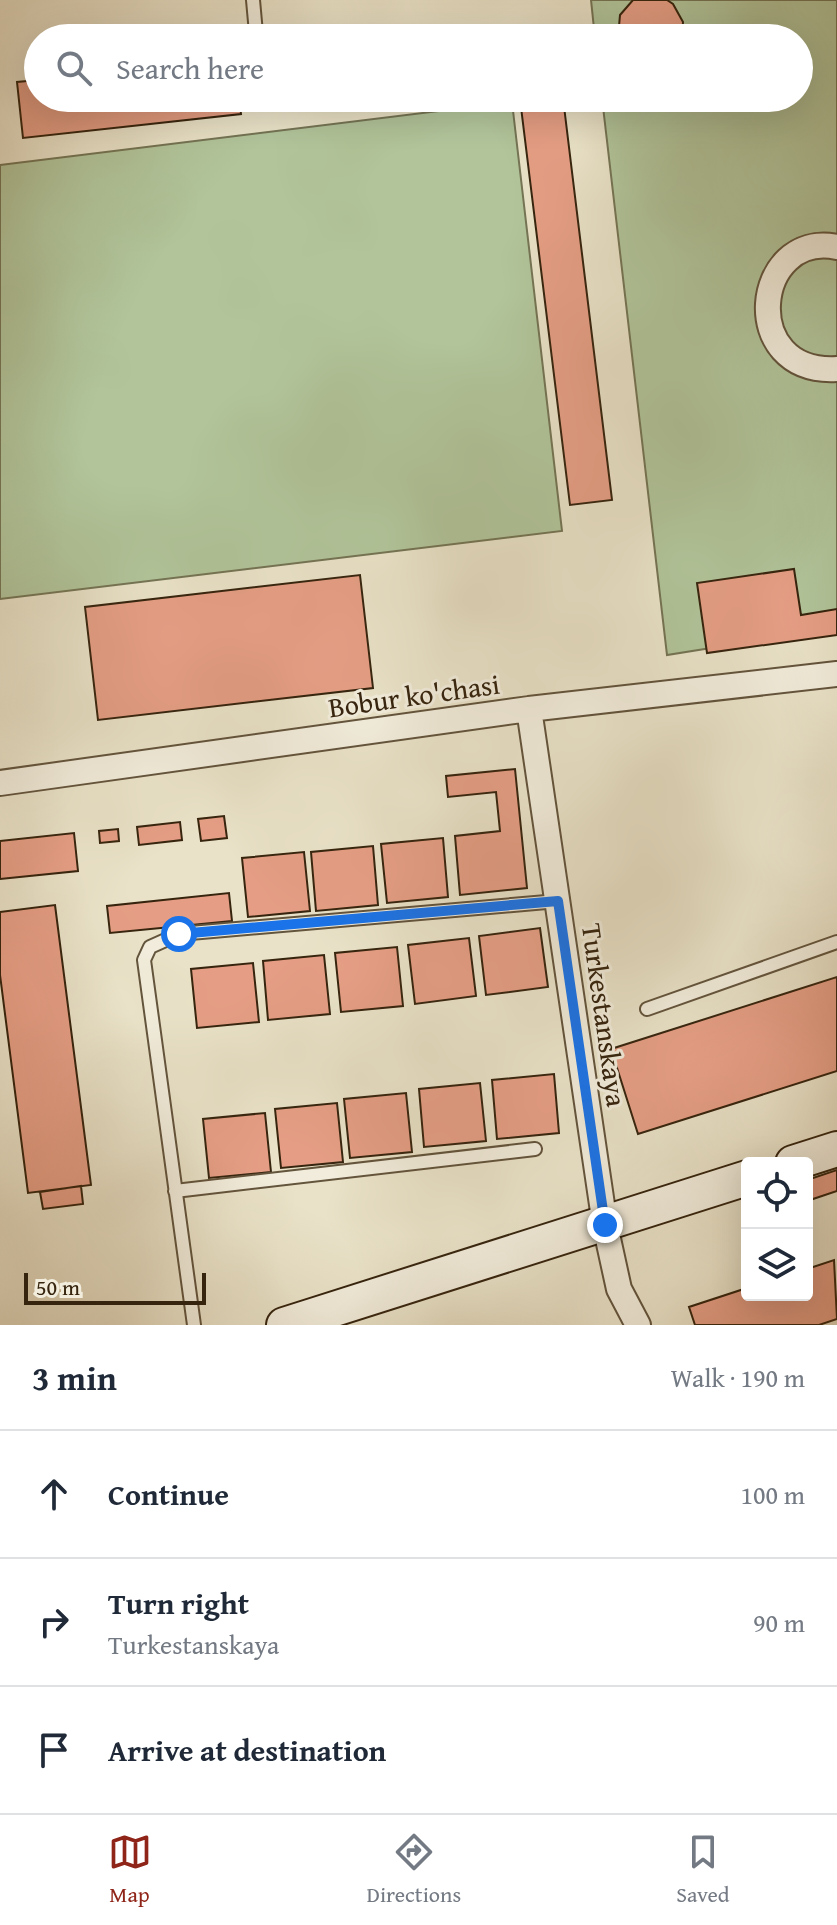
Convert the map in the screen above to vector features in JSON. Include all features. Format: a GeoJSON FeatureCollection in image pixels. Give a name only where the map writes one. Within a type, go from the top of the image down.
{"type":"FeatureCollection","features":[{"type":"Feature","properties":{"kind":"street"},"geometry":{"type":"LineString","coordinates":[[837,247],[810,248],[792,258],[777,272],[768,290],[766,310],[770,330],[781,348],[796,361],[815,369],[837,369]]}},
{"type":"Feature","properties":{"kind":"street","name":"Bobur ko'chasi"},"geometry":{"type":"LineString","coordinates":[[0,783],[529,709],[837,674]]}},
{"type":"Feature","properties":{"kind":"street","name":"Turkestanskaya"},"geometry":{"type":"LineString","coordinates":[[529,709],[605,1225],[619,1289],[638,1325]]}},
{"type":"Feature","properties":{"kind":"street"},"geometry":{"type":"LineString","coordinates":[[812,1157],[837,1149]]}},
{"type":"Feature","properties":{"kind":"street"},"geometry":{"type":"LineString","coordinates":[[284,1325],[741,1180]]}},
{"type":"Feature","properties":{"kind":"lane"},"geometry":{"type":"LineString","coordinates":[[253,0],[255,24]]}},
{"type":"Feature","properties":{"kind":"lane"},"geometry":{"type":"LineString","coordinates":[[194,1325],[144,960],[150,947],[179,934],[558,901]]}},
{"type":"Feature","properties":{"kind":"lane"},"geometry":{"type":"LineString","coordinates":[[647,1009],[837,942]]}},
{"type":"Feature","properties":{"kind":"lane"},"geometry":{"type":"LineString","coordinates":[[175,1191],[535,1149]]}},
{"type":"Feature","properties":{"kind":"green space"},"geometry":{"type":"Polygon","coordinates":[[[591,0],[837,0],[837,628],[667,655],[604,112],[813,112],[813,24],[594,24],[591,0]]]}},
{"type":"Feature","properties":{"kind":"green space"},"geometry":{"type":"Polygon","coordinates":[[[431,112],[513,112],[562,531],[0,599],[0,165],[431,112]]]}},
{"type":"Feature","properties":{"kind":"building"},"geometry":{"type":"Polygon","coordinates":[[[633,0],[667,0],[673,4],[683,24],[619,24],[620,15],[633,0]]]}},
{"type":"Feature","properties":{"kind":"building"},"geometry":{"type":"Polygon","coordinates":[[[24,81],[24,112],[241,114],[23,138],[17,82],[24,81]]]}},
{"type":"Feature","properties":{"kind":"building"},"geometry":{"type":"Polygon","coordinates":[[[522,112],[565,112],[612,500],[570,505],[522,112]]]}},
{"type":"Feature","properties":{"kind":"building"},"geometry":{"type":"Polygon","coordinates":[[[794,569],[801,615],[837,609],[837,635],[707,653],[697,583],[794,569]]]}},
{"type":"Feature","properties":{"kind":"building"},"geometry":{"type":"Polygon","coordinates":[[[360,575],[373,688],[98,720],[85,607],[360,575]]]}},
{"type":"Feature","properties":{"kind":"building"},"geometry":{"type":"Polygon","coordinates":[[[515,769],[527,888],[460,895],[455,836],[500,831],[496,792],[448,797],[446,776],[515,769]]]}},
{"type":"Feature","properties":{"kind":"building"},"geometry":{"type":"Polygon","coordinates":[[[224,816],[227,838],[201,841],[198,819],[224,816]]]}},
{"type":"Feature","properties":{"kind":"building"},"geometry":{"type":"Polygon","coordinates":[[[180,822],[182,840],[139,845],[137,827],[180,822]]]}},
{"type":"Feature","properties":{"kind":"building"},"geometry":{"type":"Polygon","coordinates":[[[118,829],[119,841],[100,843],[99,831],[118,829]]]}},
{"type":"Feature","properties":{"kind":"building"},"geometry":{"type":"Polygon","coordinates":[[[74,833],[78,871],[0,879],[0,841],[74,833]]]}},
{"type":"Feature","properties":{"kind":"building"},"geometry":{"type":"Polygon","coordinates":[[[443,838],[448,897],[387,903],[381,844],[443,838]]]}},
{"type":"Feature","properties":{"kind":"building"},"geometry":{"type":"Polygon","coordinates":[[[373,846],[378,905],[316,911],[311,852],[373,846]]]}},
{"type":"Feature","properties":{"kind":"building"},"geometry":{"type":"Polygon","coordinates":[[[304,852],[310,911],[248,917],[242,858],[304,852]]]}},
{"type":"Feature","properties":{"kind":"building"},"geometry":{"type":"Polygon","coordinates":[[[229,893],[232,921],[110,933],[107,906],[229,893]]]}},
{"type":"Feature","properties":{"kind":"building"},"geometry":{"type":"Polygon","coordinates":[[[55,905],[91,1185],[28,1193],[0,975],[0,912],[55,905]]]}},
{"type":"Feature","properties":{"kind":"building"},"geometry":{"type":"Polygon","coordinates":[[[540,928],[548,987],[486,995],[479,936],[540,928]]]}},
{"type":"Feature","properties":{"kind":"building"},"geometry":{"type":"Polygon","coordinates":[[[469,938],[476,996],[415,1004],[408,945],[469,938]]]}},
{"type":"Feature","properties":{"kind":"building"},"geometry":{"type":"Polygon","coordinates":[[[397,947],[403,1006],[341,1012],[335,953],[397,947]]]}},
{"type":"Feature","properties":{"kind":"building"},"geometry":{"type":"Polygon","coordinates":[[[324,955],[330,1014],[268,1020],[263,961],[324,955]]]}},
{"type":"Feature","properties":{"kind":"building"},"geometry":{"type":"Polygon","coordinates":[[[253,963],[259,1022],[197,1028],[191,969],[253,963]]]}},
{"type":"Feature","properties":{"kind":"building"},"geometry":{"type":"Polygon","coordinates":[[[837,977],[837,1071],[638,1134],[611,1049],[837,977]]]}},
{"type":"Feature","properties":{"kind":"building"},"geometry":{"type":"Polygon","coordinates":[[[554,1074],[559,1133],[497,1139],[492,1080],[554,1074]]]}},
{"type":"Feature","properties":{"kind":"building"},"geometry":{"type":"Polygon","coordinates":[[[480,1083],[486,1141],[424,1147],[419,1089],[480,1083]]]}},
{"type":"Feature","properties":{"kind":"building"},"geometry":{"type":"Polygon","coordinates":[[[406,1093],[412,1152],[350,1158],[344,1099],[406,1093]]]}},
{"type":"Feature","properties":{"kind":"building"},"geometry":{"type":"Polygon","coordinates":[[[337,1103],[343,1162],[281,1168],[275,1109],[337,1103]]]}},
{"type":"Feature","properties":{"kind":"building"},"geometry":{"type":"Polygon","coordinates":[[[265,1113],[271,1172],[209,1178],[203,1119],[265,1113]]]}},
{"type":"Feature","properties":{"kind":"building"},"geometry":{"type":"Polygon","coordinates":[[[837,1170],[837,1191],[813,1199],[813,1178],[837,1170]]]}},
{"type":"Feature","properties":{"kind":"building"},"geometry":{"type":"Polygon","coordinates":[[[81,1186],[83,1204],[43,1209],[40,1192],[81,1186]]]}},
{"type":"Feature","properties":{"kind":"building"},"geometry":{"type":"Polygon","coordinates":[[[834,1260],[837,1319],[819,1325],[695,1325],[689,1307],[741,1290],[741,1301],[813,1301],[813,1267],[834,1260]]]}},
{"type":"Feature","properties":{"kind":"route"},"geometry":{"type":"LineString","coordinates":[[179,934],[558,901],[605,1225]]}}]}
